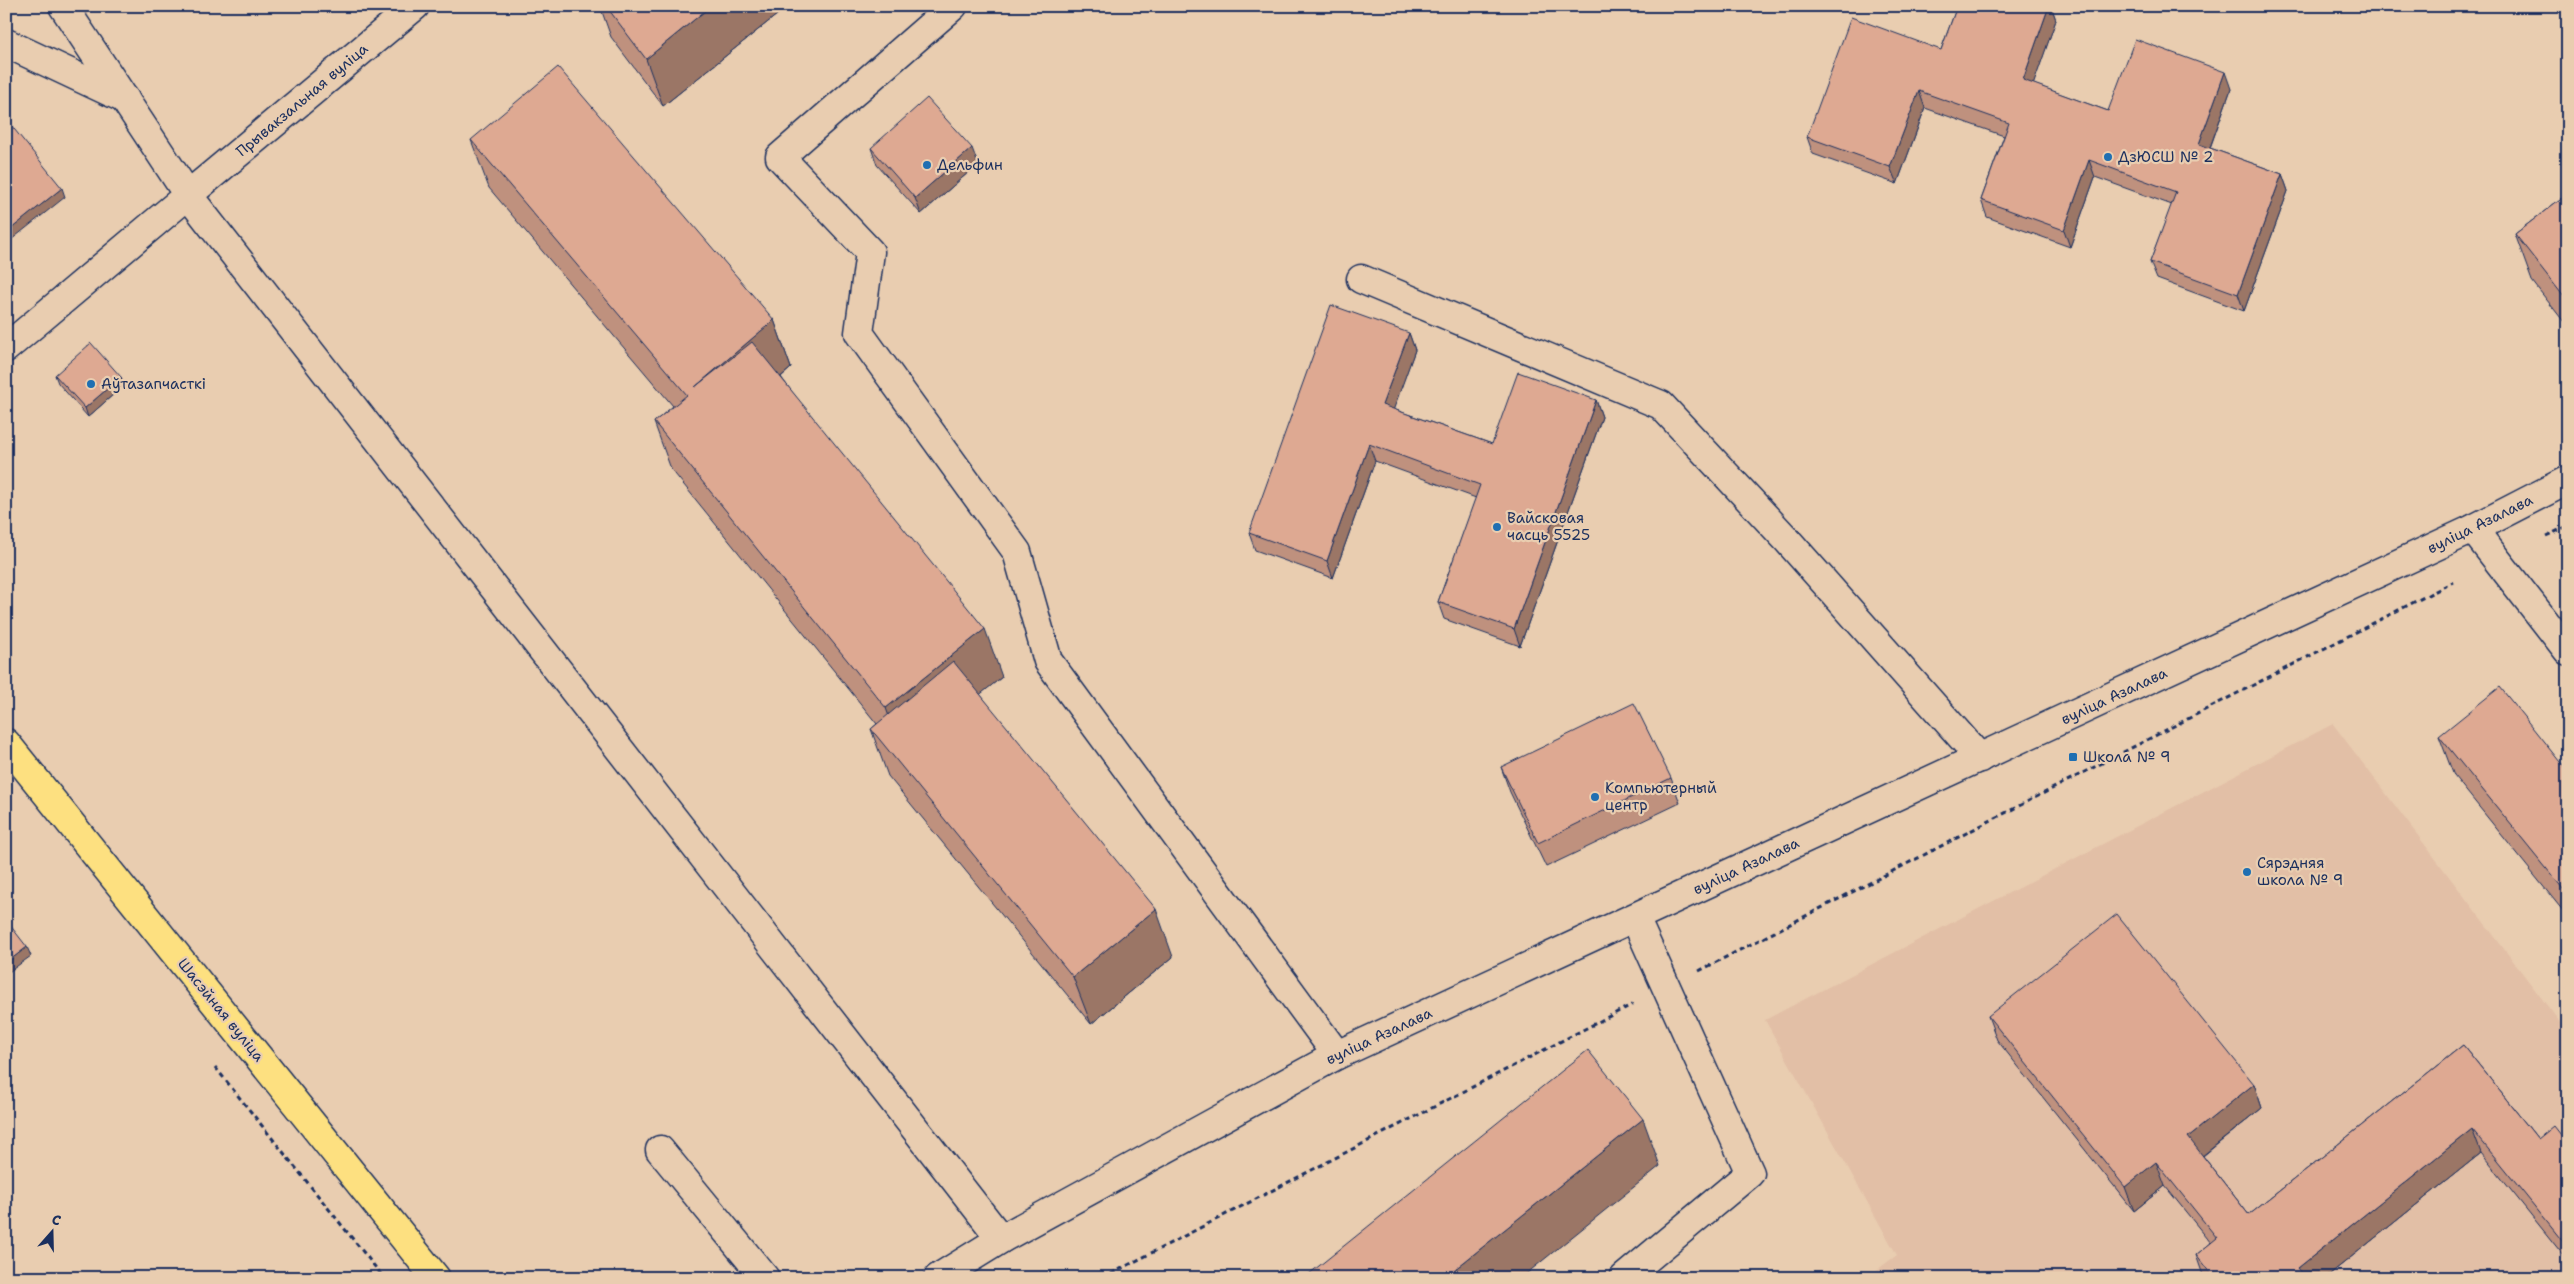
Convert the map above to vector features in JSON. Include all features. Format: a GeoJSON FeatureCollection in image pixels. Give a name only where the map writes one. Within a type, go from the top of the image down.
{"type":"FeatureCollection","features":[{"type":"Feature","properties":{"kind":"main road","name":"Шасэйная вуліца"},"geometry":{"type":"LineString","coordinates":[[6,743],[436,1278]]}},
{"type":"Feature","properties":{"kind":"street"},"geometry":{"type":"LineString","coordinates":[[63,6],[188,195],[1001,1239]]}},
{"type":"Feature","properties":{"kind":"street","name":"Прывакзальная вуліца"},"geometry":{"type":"LineString","coordinates":[[6,348],[415,6]]}},
{"type":"Feature","properties":{"kind":"street"},"geometry":{"type":"LineString","coordinates":[[954,6],[780,157],[870,252],[859,333],[1017,552],[1048,661],[1337,1055]]}},
{"type":"Feature","properties":{"kind":"street"},"geometry":{"type":"LineString","coordinates":[[6,43],[125,99]]}},
{"type":"Feature","properties":{"kind":"street"},"geometry":{"type":"LineString","coordinates":[[1362,279],[1661,405],[1788,541],[1980,758]]}},
{"type":"Feature","properties":{"kind":"street","name":"вуліца Азалава"},"geometry":{"type":"LineString","coordinates":[[938,1278],[1001,1239],[1337,1055],[2473,529],[2568,480]]}},
{"type":"Feature","properties":{"kind":"street"},"geometry":{"type":"LineString","coordinates":[[2473,529],[2568,651]]}},
{"type":"Feature","properties":{"kind":"street"},"geometry":{"type":"LineString","coordinates":[[1624,1278],[1750,1172],[1635,918]]}},
{"type":"Feature","properties":{"kind":"street"},"geometry":{"type":"LineString","coordinates":[[660,1150],[765,1278]]}},
{"type":"Feature","properties":{"kind":"path"},"geometry":{"type":"LineString","coordinates":[[1103,1278],[2497,560],[2568,526]]}},
{"type":"Feature","properties":{"kind":"shaded area","name":"Сярэдняя школа № 9"},"geometry":{"type":"Polygon","coordinates":[[[2333,724],[2568,1033],[2568,1278],[1866,1278],[1897,1255],[1765,1020],[2333,724]]]}},
{"type":"Feature","properties":{"kind":"building"},"geometry":{"type":"Polygon","coordinates":[[[606,6],[711,6],[646,59],[606,6]]]}},
{"type":"Feature","properties":{"kind":"building","name":"ДзЮСШ № 2"},"geometry":{"type":"Polygon","coordinates":[[[1957,6],[2049,6],[2023,80],[2108,111],[2135,39],[2225,72],[2199,144],[2282,174],[2238,294],[2150,262],[2176,192],[2089,160],[2064,230],[1981,200],[2009,123],[1919,91],[1890,167],[1807,137],[1851,17],[1941,50],[1957,6]]]}},
{"type":"Feature","properties":{"kind":"building"},"geometry":{"type":"Polygon","coordinates":[[[558,67],[774,320],[695,387],[752,342],[985,629],[886,708],[654,422],[687,395],[471,140],[558,67]]]}},
{"type":"Feature","properties":{"kind":"building","name":"Дельфин"},"geometry":{"type":"Polygon","coordinates":[[[927,98],[972,148],[915,198],[871,148],[927,98]]]}},
{"type":"Feature","properties":{"kind":"building"},"geometry":{"type":"Polygon","coordinates":[[[6,119],[62,188],[6,233],[6,119]]]}},
{"type":"Feature","properties":{"kind":"building"},"geometry":{"type":"Polygon","coordinates":[[[2568,193],[2568,302],[2515,234],[2568,193]]]}},
{"type":"Feature","properties":{"kind":"building"},"geometry":{"type":"Polygon","coordinates":[[[1331,305],[1409,333],[1382,405],[1492,444],[1518,372],[1596,400],[1514,629],[1438,602],[1480,485],[1369,444],[1327,561],[1249,533],[1331,305]]]}},
{"type":"Feature","properties":{"kind":"building","name":"Аўтазапчасткі"},"geometry":{"type":"Polygon","coordinates":[[[91,343],[121,377],[85,408],[55,375],[91,343]]]}},
{"type":"Feature","properties":{"kind":"building"},"geometry":{"type":"Polygon","coordinates":[[[953,661],[1156,909],[1073,977],[871,729],[953,661]]]}},
{"type":"Feature","properties":{"kind":"building"},"geometry":{"type":"Polygon","coordinates":[[[2500,687],[2568,772],[2568,895],[2439,736],[2500,687]]]}},
{"type":"Feature","properties":{"kind":"building","name":"Компьютерный центр"},"geometry":{"type":"Polygon","coordinates":[[[1634,703],[1671,778],[1538,843],[1501,767],[1634,703]]]}},
{"type":"Feature","properties":{"kind":"building"},"geometry":{"type":"Polygon","coordinates":[[[2117,914],[2254,1084],[2188,1137],[2249,1215],[2463,1045],[2538,1139],[2554,1126],[2568,1144],[2568,1248],[2472,1129],[2298,1268],[2306,1278],[2214,1278],[2196,1255],[2217,1238],[2156,1162],[2125,1187],[1988,1016],[2117,914]]]}},
{"type":"Feature","properties":{"kind":"building"},"geometry":{"type":"Polygon","coordinates":[[[6,920],[27,947],[6,963],[6,920]]]}},
{"type":"Feature","properties":{"kind":"building"},"geometry":{"type":"Polygon","coordinates":[[[1588,1050],[1643,1119],[1444,1278],[1304,1278],[1588,1050]]]}},
{"type":"Feature","properties":{"kind":"place","name":"ДзЮСШ № 2"},"geometry":{"type":"Point","coordinates":[2108,157]}},
{"type":"Feature","properties":{"kind":"place","name":"Дельфин"},"geometry":{"type":"Point","coordinates":[927,165]}},
{"type":"Feature","properties":{"kind":"place","name":"Аўтазапчасткі"},"geometry":{"type":"Point","coordinates":[91,384]}},
{"type":"Feature","properties":{"kind":"place","name":"Вайсковая часць 5525"},"geometry":{"type":"Point","coordinates":[1497,527]}},
{"type":"Feature","properties":{"kind":"place","name":"Школа № 9"},"geometry":{"type":"Point","coordinates":[2073,757]}},
{"type":"Feature","properties":{"kind":"place","name":"Компьютерный центр"},"geometry":{"type":"Point","coordinates":[1595,797]}},
{"type":"Feature","properties":{"kind":"place","name":"Сярэдняя школа № 9"},"geometry":{"type":"Point","coordinates":[2247,872]}}]}
